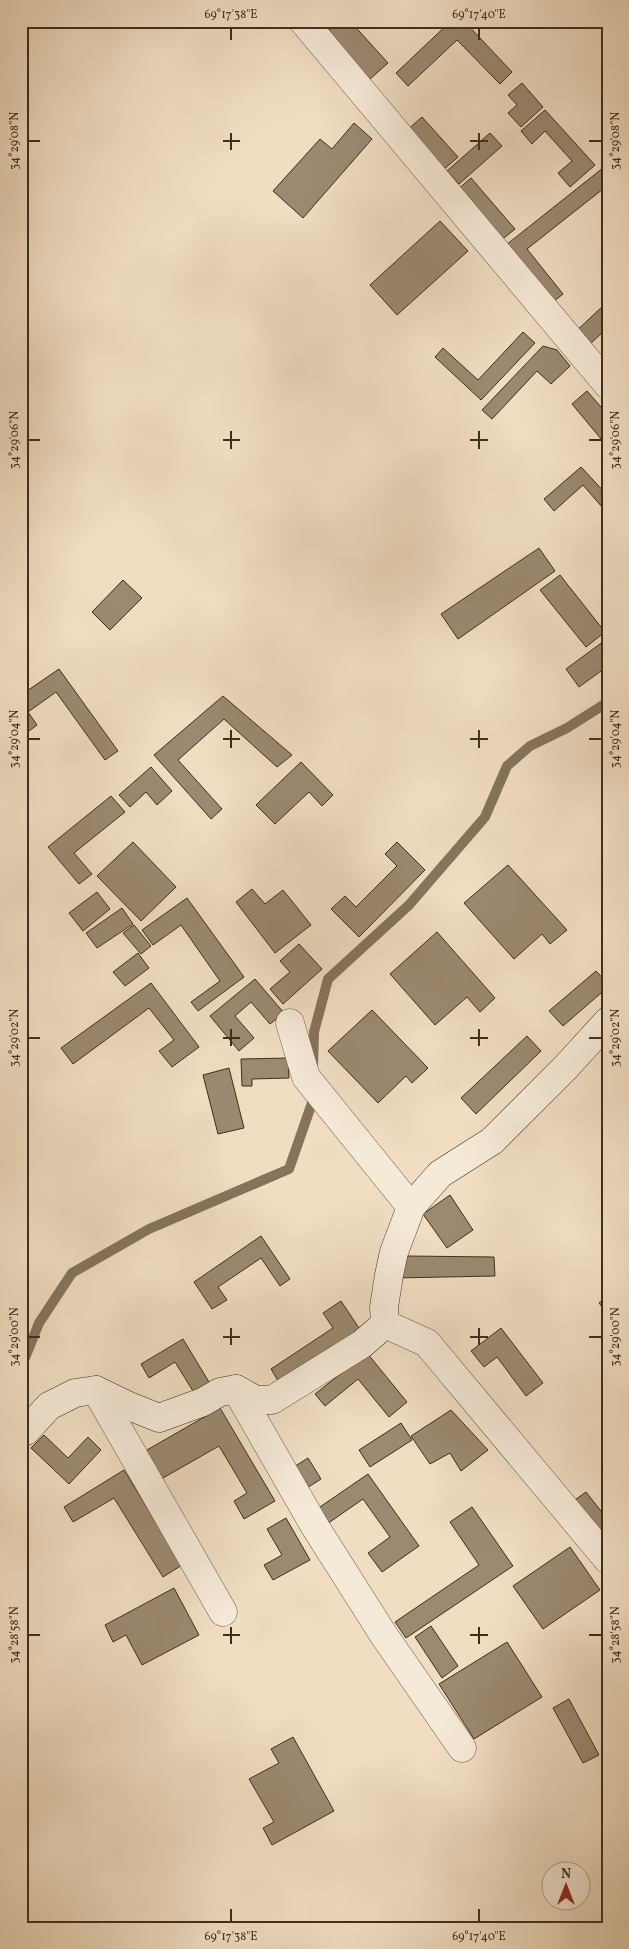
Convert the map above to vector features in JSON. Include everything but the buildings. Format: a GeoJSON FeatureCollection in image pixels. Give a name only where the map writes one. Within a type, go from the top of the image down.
{"type":"FeatureCollection","features":[{"type":"Feature","properties":{"kind":"street"},"geometry":{"type":"LineString","coordinates":[[304,21],[608,385]]}},
{"type":"Feature","properties":{"kind":"street"},"geometry":{"type":"LineString","coordinates":[[385,1324],[384,1307],[394,1252],[411,1206],[440,1174],[492,1142],[566,1067],[608,1021]]}},
{"type":"Feature","properties":{"kind":"street"},"geometry":{"type":"LineString","coordinates":[[290,1023],[306,1078],[411,1206]]}},
{"type":"Feature","properties":{"kind":"street"},"geometry":{"type":"LineString","coordinates":[[21,1433],[26,1431],[49,1406],[75,1393],[96,1390],[159,1418],[204,1402],[220,1392],[236,1389],[256,1400],[272,1400],[362,1344],[385,1324]]}},
{"type":"Feature","properties":{"kind":"street"},"geometry":{"type":"LineString","coordinates":[[385,1324],[427,1343],[608,1560]]}},
{"type":"Feature","properties":{"kind":"street"},"geometry":{"type":"LineString","coordinates":[[236,1389],[314,1526],[383,1634],[462,1748]]}},
{"type":"Feature","properties":{"kind":"street"},"geometry":{"type":"LineString","coordinates":[[96,1390],[223,1612]]}},
{"type":"Feature","properties":{"kind":"waterway"},"geometry":{"type":"LineString","coordinates":[[313,1067],[314,1032],[328,979],[409,905],[485,817],[507,766],[530,746],[567,728],[608,702]]}},
{"type":"Feature","properties":{"kind":"waterway"},"geometry":{"type":"LineString","coordinates":[[21,1368],[39,1323],[72,1273],[149,1229],[289,1169],[312,1103],[312,1091]]}}]}
